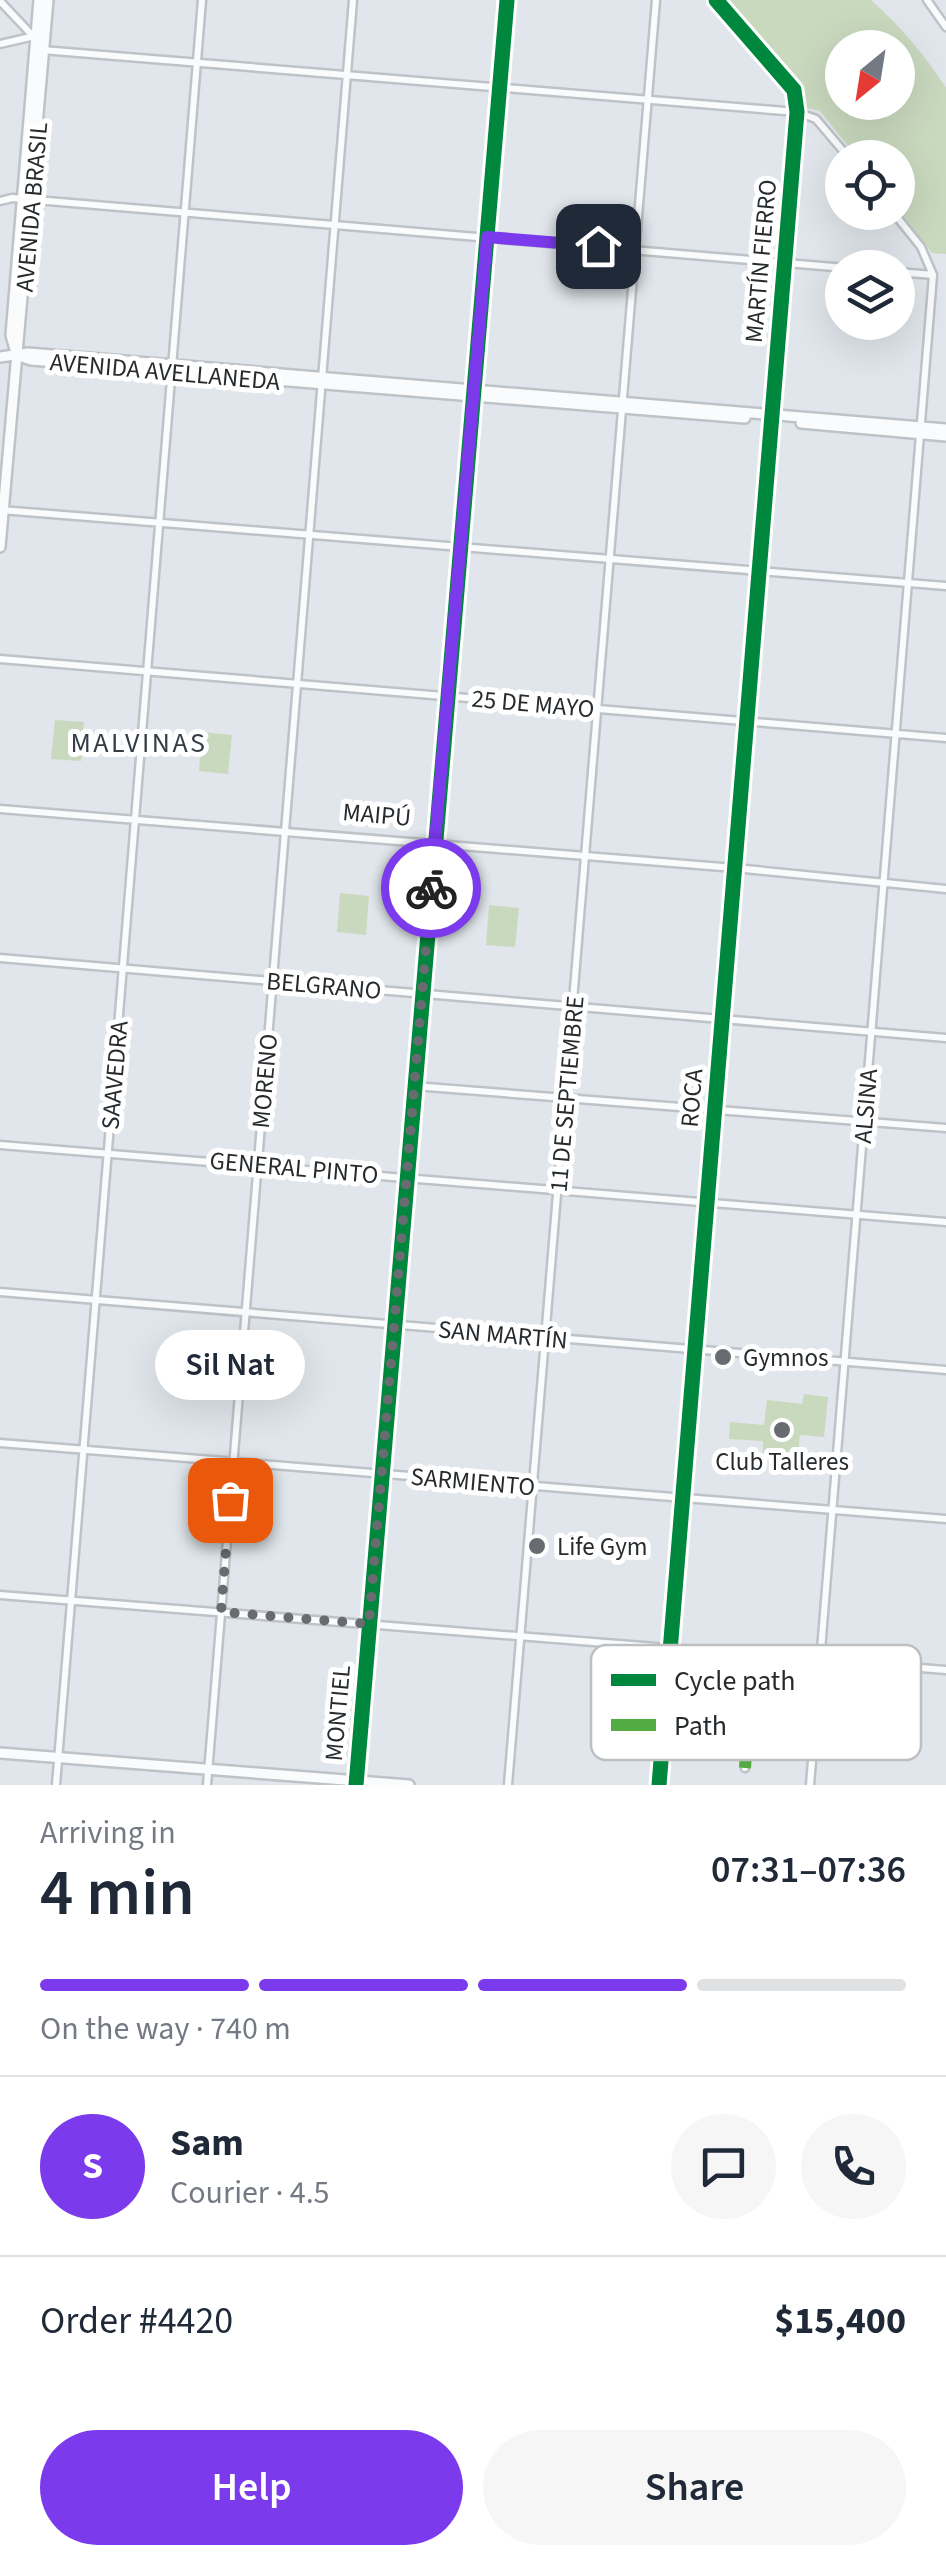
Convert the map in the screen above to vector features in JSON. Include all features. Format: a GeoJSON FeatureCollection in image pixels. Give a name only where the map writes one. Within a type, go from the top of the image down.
{"type":"FeatureCollection","features":[{"type":"Feature","properties":{"kind":"main road","name":"AVENIDA BRASIL"},"geometry":{"type":"LineString","coordinates":[[0,547],[21,336],[27,199],[40,50],[39,0]]}},
{"type":"Feature","properties":{"kind":"main road","name":"AVENIDA BRASIL"},"geometry":{"type":"LineString","coordinates":[[38,35],[48,0]]}},
{"type":"Feature","properties":{"kind":"main road","name":"AVENIDA AVELLANEDA"},"geometry":{"type":"LineString","coordinates":[[0,357],[946,432]]}},
{"type":"Feature","properties":{"kind":"main road"},"geometry":{"type":"LineString","coordinates":[[0,1753],[409,1785]]}},
{"type":"Feature","properties":{"kind":"street","name":"SAAVEDRA"},"geometry":{"type":"LineString","coordinates":[[56,1785],[202,0]]}},
{"type":"Feature","properties":{"kind":"street","name":"MORENO"},"geometry":{"type":"LineString","coordinates":[[207,1785],[353,0]]}},
{"type":"Feature","properties":{"kind":"street","name":"MONTIEL"},"geometry":{"type":"LineString","coordinates":[[356,1783],[507,0]]}},
{"type":"Feature","properties":{"kind":"street","name":"11 DE SEPTIEMBRE"},"geometry":{"type":"LineString","coordinates":[[508,1785],[656,0]]}},
{"type":"Feature","properties":{"kind":"street"},"geometry":{"type":"LineString","coordinates":[[716,0],[794,90],[796,112]]}},
{"type":"Feature","properties":{"kind":"street"},"geometry":{"type":"LineString","coordinates":[[927,0],[946,27]]}},
{"type":"Feature","properties":{"kind":"street"},"geometry":{"type":"LineString","coordinates":[[0,1],[38,35]]}},
{"type":"Feature","properties":{"kind":"street"},"geometry":{"type":"LineString","coordinates":[[0,44],[38,35]]}},
{"type":"Feature","properties":{"kind":"street"},"geometry":{"type":"LineString","coordinates":[[40,50],[796,112],[816,118],[834,140]]}},
{"type":"Feature","properties":{"kind":"street","name":"MARTÍN FIERRO"},"geometry":{"type":"LineString","coordinates":[[772,417],[796,112]]}},
{"type":"Feature","properties":{"kind":"street"},"geometry":{"type":"LineString","coordinates":[[0,201],[27,199],[825,266]]}},
{"type":"Feature","properties":{"kind":"street"},"geometry":{"type":"LineString","coordinates":[[907,230],[920,247],[932,275],[915,274]]}},
{"type":"Feature","properties":{"kind":"street","name":"ALSINA"},"geometry":{"type":"LineString","coordinates":[[821,1645],[932,275]]}},
{"type":"Feature","properties":{"kind":"street","name":"ROCA"},"geometry":{"type":"LineString","coordinates":[[670,1645],[772,417]]}},
{"type":"Feature","properties":{"kind":"street"},"geometry":{"type":"LineString","coordinates":[[1,510],[946,586]]}},
{"type":"Feature","properties":{"kind":"street","name":"25 DE MAYO"},"geometry":{"type":"LineString","coordinates":[[0,659],[946,738]]}},
{"type":"Feature","properties":{"kind":"street","name":"MAIPÚ"},"geometry":{"type":"LineString","coordinates":[[0,809],[946,888]]}},
{"type":"Feature","properties":{"kind":"street","name":"BELGRANO"},"geometry":{"type":"LineString","coordinates":[[0,958],[946,1038]]}},
{"type":"Feature","properties":{"kind":"street"},"geometry":{"type":"LineString","coordinates":[[414,1086],[946,1128]]}},
{"type":"Feature","properties":{"kind":"street","name":"GENERAL PINTO"},"geometry":{"type":"LineString","coordinates":[[0,1145],[946,1222]]}},
{"type":"Feature","properties":{"kind":"street","name":"SAN MARTÍN"},"geometry":{"type":"LineString","coordinates":[[0,1292],[946,1370]]}},
{"type":"Feature","properties":{"kind":"street","name":"SARMIENTO"},"geometry":{"type":"LineString","coordinates":[[0,1443],[946,1519]]}},
{"type":"Feature","properties":{"kind":"street"},"geometry":{"type":"LineString","coordinates":[[0,1595],[632,1645]]}},
{"type":"Feature","properties":{"kind":"street"},"geometry":{"type":"LineString","coordinates":[[921,1668],[946,1670]]}},
{"type":"Feature","properties":{"kind":"street","name":"ROCA"},"geometry":{"type":"LineString","coordinates":[[659,1785],[661,1760]]}},
{"type":"Feature","properties":{"kind":"street"},"geometry":{"type":"LineString","coordinates":[[745,1768],[746,1760]]}},
{"type":"Feature","properties":{"kind":"street","name":"ALSINA"},"geometry":{"type":"LineString","coordinates":[[810,1785],[812,1760]]}},
{"type":"Feature","properties":{"kind":"green space"},"geometry":{"type":"Polygon","coordinates":[[[725,0],[871,0],[902,30],[825,30],[825,117],[820,111],[803,107],[802,90],[725,0]]]}},
{"type":"Feature","properties":{"kind":"green space"},"geometry":{"type":"Polygon","coordinates":[[[915,45],[946,88],[946,254],[932,253],[914,230],[915,140],[843,140],[827,120],[915,120],[915,45]]]}},
{"type":"Feature","properties":{"kind":"green space"},"geometry":{"type":"Polygon","coordinates":[[[55,720],[84,722],[81,761],[51,759],[55,720]]]}},
{"type":"Feature","properties":{"kind":"green space"},"geometry":{"type":"Polygon","coordinates":[[[202,732],[232,735],[228,774],[199,771],[202,732]]]}},
{"type":"Feature","properties":{"kind":"green space"},"geometry":{"type":"Polygon","coordinates":[[[340,893],[369,896],[366,935],[337,932],[340,893]]]}},
{"type":"Feature","properties":{"kind":"green space"},"geometry":{"type":"Polygon","coordinates":[[[489,905],[519,908],[515,947],[486,945],[489,905]]]}},
{"type":"Feature","properties":{"kind":"green space"},"geometry":{"type":"Polygon","coordinates":[[[804,1394],[828,1397],[824,1437],[800,1435],[798,1457],[763,1453],[763,1441],[729,1439],[730,1422],[764,1425],[767,1400],[802,1404],[804,1394]]]}},
{"type":"Feature","properties":{"kind":"marked path"},"geometry":{"type":"LineString","coordinates":[[745,1768],[746,1760]]}},
{"type":"Feature","properties":{"kind":"cycle path"},"geometry":{"type":"LineString","coordinates":[[356,1785],[507,0]]}},
{"type":"Feature","properties":{"kind":"cycle path"},"geometry":{"type":"LineString","coordinates":[[671,1645],[797,112],[794,90],[716,0]]}},
{"type":"Feature","properties":{"kind":"cycle path"},"geometry":{"type":"LineString","coordinates":[[659,1785],[661,1760]]}},
{"type":"Feature","properties":{"kind":"way so far"},"geometry":{"type":"LineString","coordinates":[[230,1500],[221,1612],[369,1624],[431,888]]}},
{"type":"Feature","properties":{"kind":"place","name":"Gymnos"},"geometry":{"type":"Point","coordinates":[723,1357]}},
{"type":"Feature","properties":{"kind":"place","name":"Club Talleres"},"geometry":{"type":"Point","coordinates":[782,1430]}},
{"type":"Feature","properties":{"kind":"place","name":"Sil Nat"},"geometry":{"type":"Point","coordinates":[230,1500]}},
{"type":"Feature","properties":{"kind":"place","name":"Life Gym"},"geometry":{"type":"Point","coordinates":[537,1546]}},
{"type":"Feature","properties":{"kind":"district","name":"MALVINAS"},"geometry":{"type":"Point","coordinates":[139,742]}},
{"type":"Feature","properties":{"kind":"route"},"geometry":{"type":"LineString","coordinates":[[431,888],[487,237],[598,246]]}}]}
